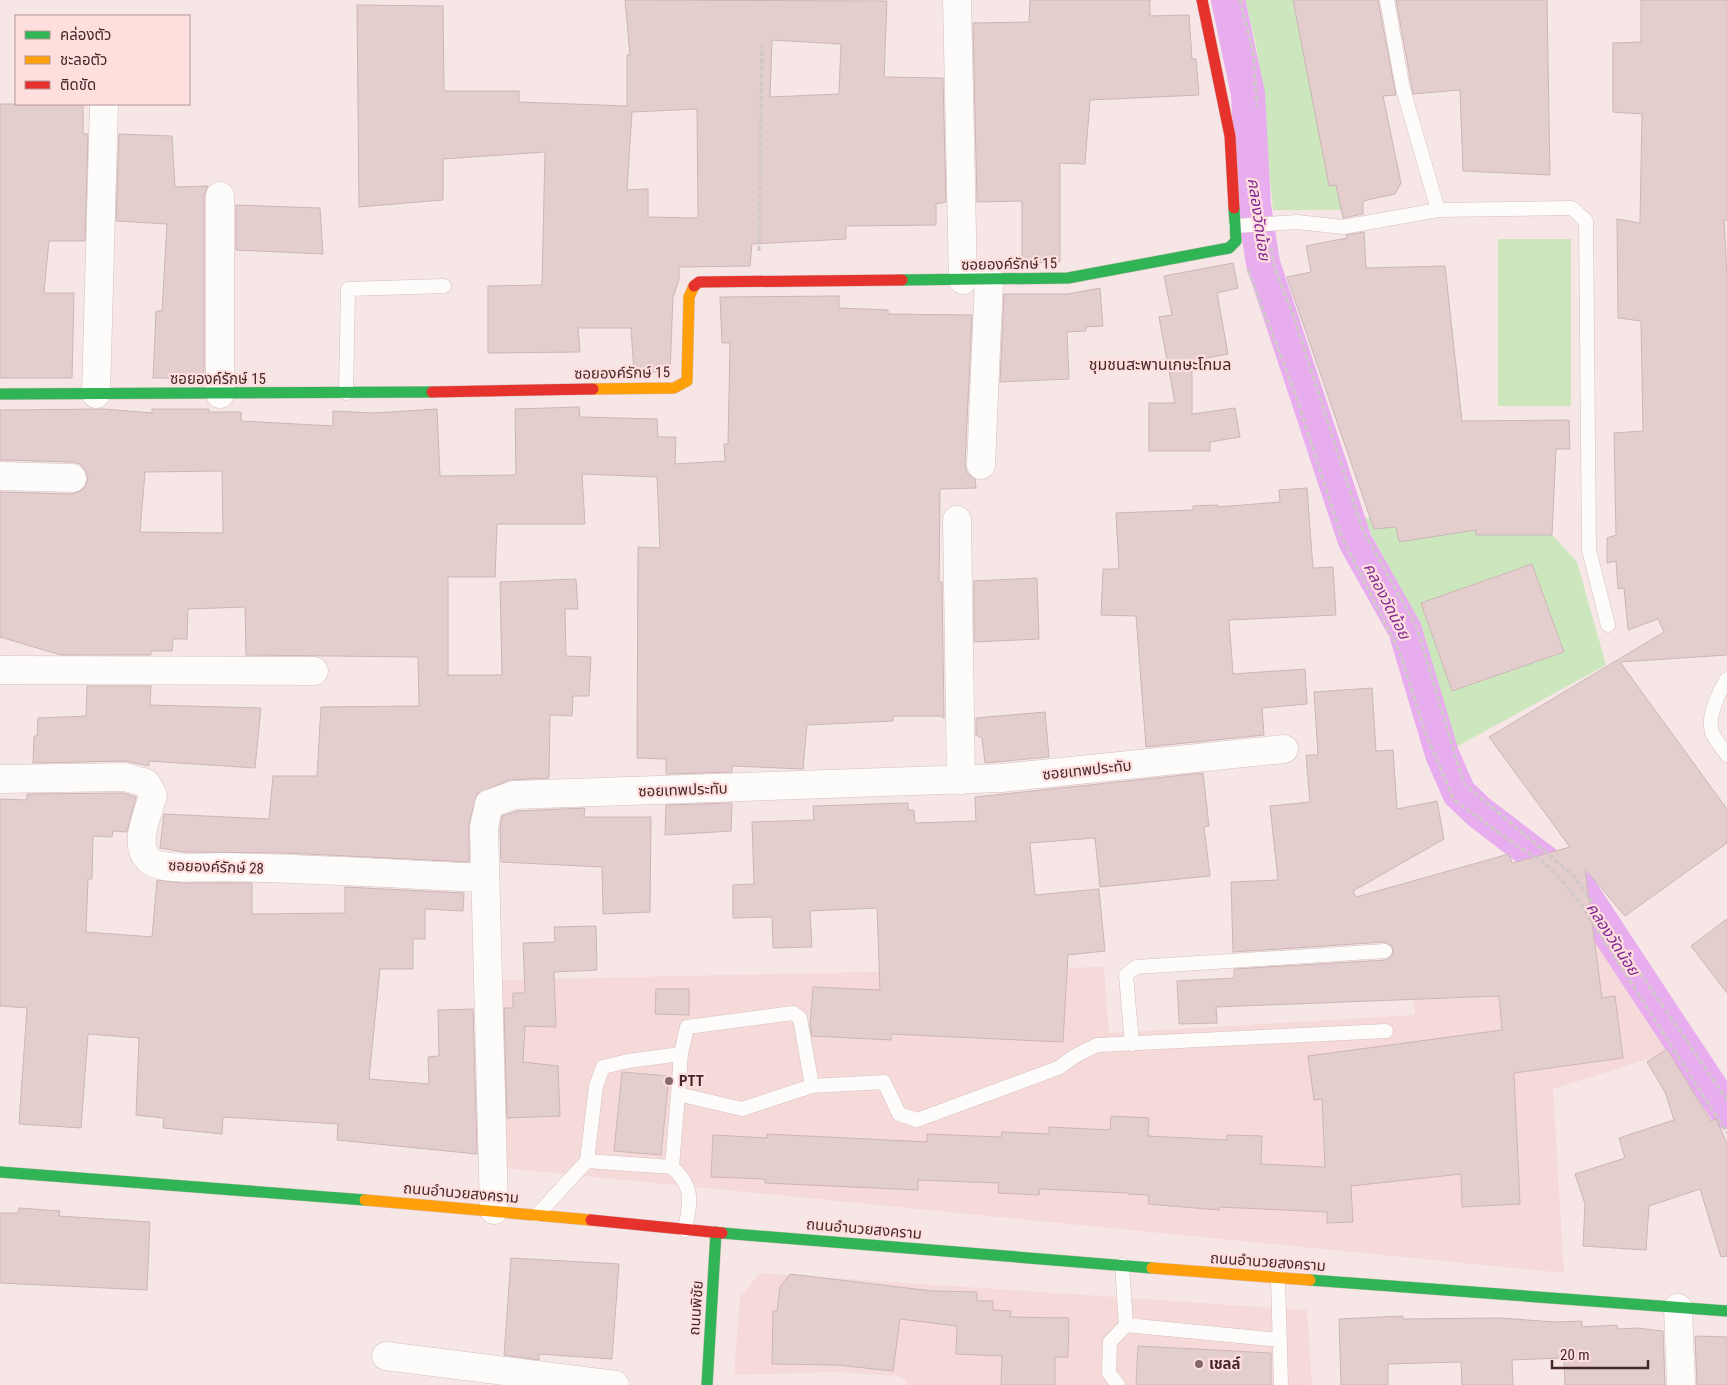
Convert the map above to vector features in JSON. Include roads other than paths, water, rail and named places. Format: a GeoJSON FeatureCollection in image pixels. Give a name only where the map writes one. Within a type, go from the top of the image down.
{"type":"FeatureCollection","features":[{"type":"Feature","properties":{"kind":"street"},"geometry":{"type":"LineString","coordinates":[[958,0],[976,279],[981,465]]}},
{"type":"Feature","properties":{"kind":"street"},"geometry":{"type":"LineString","coordinates":[[1202,0],[1230,136],[1239,225]]}},
{"type":"Feature","properties":{"kind":"street"},"geometry":{"type":"LineString","coordinates":[[96,394],[104,105]]}},
{"type":"Feature","properties":{"kind":"street"},"geometry":{"type":"LineString","coordinates":[[220,196],[220,394]]}},
{"type":"Feature","properties":{"kind":"street","name":"ซอยองค์รักษ์ 15"},"geometry":{"type":"LineString","coordinates":[[0,394],[346,393],[674,388],[687,381],[689,297],[692,288],[699,282],[1068,278],[1229,248],[1236,240],[1239,225]]}},
{"type":"Feature","properties":{"kind":"street"},"geometry":{"type":"LineString","coordinates":[[0,476],[72,478]]}},
{"type":"Feature","properties":{"kind":"street"},"geometry":{"type":"LineString","coordinates":[[957,520],[962,780]]}},
{"type":"Feature","properties":{"kind":"street"},"geometry":{"type":"LineString","coordinates":[[0,670],[314,670]]}},
{"type":"Feature","properties":{"kind":"street","name":"ซอยเทพประทับ"},"geometry":{"type":"LineString","coordinates":[[494,1210],[484,827],[489,804],[514,795],[1001,778],[1284,749]]}},
{"type":"Feature","properties":{"kind":"street","name":"ซอยองค์รักษ์ 28"},"geometry":{"type":"LineString","coordinates":[[0,779],[125,777],[146,783],[153,795],[143,831],[144,853],[152,863],[170,867],[254,868],[485,878]]}},
{"type":"Feature","properties":{"kind":"street","name":"ถนนอำนวยสงคราม"},"geometry":{"type":"LineString","coordinates":[[0,1172],[494,1210],[685,1230],[1278,1278],[1727,1311]]}},
{"type":"Feature","properties":{"kind":"street","name":"ถนนพิชัย"},"geometry":{"type":"LineString","coordinates":[[706,1385],[716,1232]]}},
{"type":"Feature","properties":{"kind":"street"},"geometry":{"type":"LineString","coordinates":[[1678,1308],[1681,1385]]}},
{"type":"Feature","properties":{"kind":"street"},"geometry":{"type":"LineString","coordinates":[[386,1356],[615,1385]]}},
{"type":"Feature","properties":{"kind":"lane"},"geometry":{"type":"LineString","coordinates":[[1387,0],[1403,89],[1438,210]]}},
{"type":"Feature","properties":{"kind":"lane"},"geometry":{"type":"LineString","coordinates":[[1239,225],[1297,222],[1343,227],[1438,210],[1572,208],[1586,221],[1589,550],[1608,625]]}},
{"type":"Feature","properties":{"kind":"lane"},"geometry":{"type":"LineString","coordinates":[[346,393],[348,289],[444,286]]}},
{"type":"Feature","properties":{"kind":"lane"},"geometry":{"type":"LineString","coordinates":[[1727,680],[1718,693],[1711,725],[1712,733],[1727,755]]}},
{"type":"Feature","properties":{"kind":"lane"},"geometry":{"type":"LineString","coordinates":[[1132,1044],[1126,975],[1136,967],[1385,951]]}},
{"type":"Feature","properties":{"kind":"lane"},"geometry":{"type":"LineString","coordinates":[[672,1167],[680,1054],[687,1028],[793,1013],[800,1018],[812,1086]]}},
{"type":"Feature","properties":{"kind":"lane"},"geometry":{"type":"LineString","coordinates":[[678,1094],[742,1109],[812,1086],[884,1082],[899,1114],[917,1120],[1058,1068],[1075,1056],[1097,1045],[1386,1031]]}},
{"type":"Feature","properties":{"kind":"lane"},"geometry":{"type":"LineString","coordinates":[[537,1215],[587,1161],[596,1086],[603,1067],[628,1061],[680,1054]]}},
{"type":"Feature","properties":{"kind":"lane"},"geometry":{"type":"LineString","coordinates":[[587,1161],[672,1167],[684,1177],[691,1198],[685,1230]]}},
{"type":"Feature","properties":{"kind":"lane"},"geometry":{"type":"LineString","coordinates":[[1118,1385],[1109,1373],[1110,1342],[1126,1325],[1122,1265]]}},
{"type":"Feature","properties":{"kind":"lane"},"geometry":{"type":"LineString","coordinates":[[1278,1278],[1280,1385]]}},
{"type":"Feature","properties":{"kind":"lane"},"geometry":{"type":"LineString","coordinates":[[1126,1325],[1280,1340]]}},
{"type":"Feature","properties":{"kind":"waterway","name":"คลองวัดน้อย"},"geometry":{"type":"LineString","coordinates":[[1228,0],[1248,94],[1254,206],[1263,263],[1355,541],[1405,630],[1442,754],[1459,793],[1479,812],[1580,889],[1727,1112]]}},
{"type":"Feature","properties":{"kind":"place","name":"PTT"},"geometry":{"type":"Point","coordinates":[669,1081]}},
{"type":"Feature","properties":{"kind":"place","name":"เชลล์"},"geometry":{"type":"Point","coordinates":[1199,1364]}},
{"type":"Feature","properties":{"kind":"district","name":"ชุมชนสะพานเกษะโกมล"},"geometry":{"type":"Point","coordinates":[1160,364]}}]}
